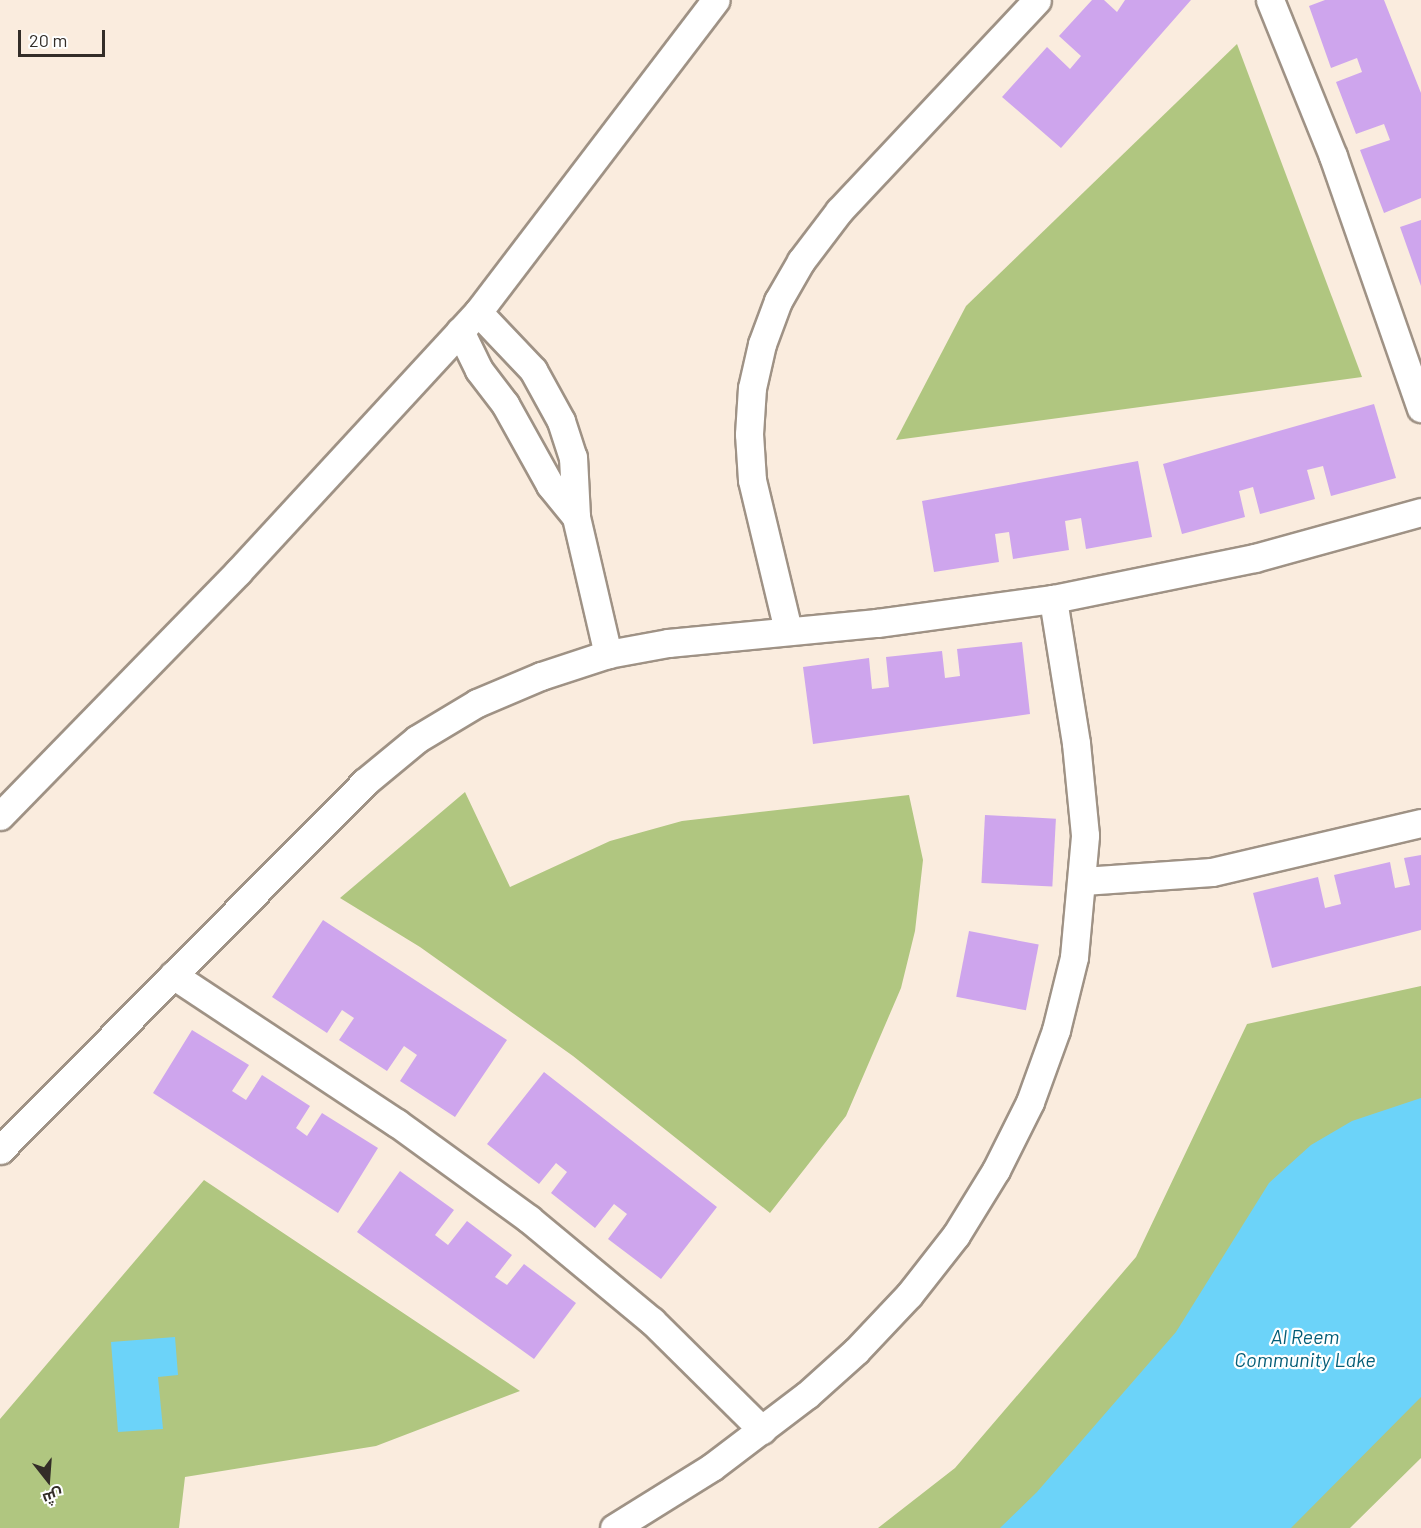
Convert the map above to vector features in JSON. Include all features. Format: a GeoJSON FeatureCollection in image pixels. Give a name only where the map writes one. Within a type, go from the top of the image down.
{"type":"FeatureCollection","features":[{"type":"Feature","properties":{"kind":"street"},"geometry":{"type":"LineString","coordinates":[[0,816],[238,572],[469,321],[716,0]]}},
{"type":"Feature","properties":{"kind":"street"},"geometry":{"type":"LineString","coordinates":[[788,630],[753,480],[749,434],[754,377],[778,301],[801,261],[839,211],[1037,0]]}},
{"type":"Feature","properties":{"kind":"street"},"geometry":{"type":"LineString","coordinates":[[1270,0],[1333,156],[1421,408]]}},
{"type":"Feature","properties":{"kind":"street"},"geometry":{"type":"LineString","coordinates":[[469,321],[479,370],[505,404],[546,477],[576,518]]}},
{"type":"Feature","properties":{"kind":"street"},"geometry":{"type":"LineString","coordinates":[[469,321],[533,370],[561,421],[573,457],[576,518],[608,654]]}},
{"type":"Feature","properties":{"kind":"street"},"geometry":{"type":"LineString","coordinates":[[546,477],[566,470],[573,457]]}},
{"type":"Feature","properties":{"kind":"street"},"geometry":{"type":"LineString","coordinates":[[0,1149],[365,782],[417,739],[477,703],[542,676],[608,654],[668,643],[877,623],[1053,599],[1255,558],[1421,512]]}},
{"type":"Feature","properties":{"kind":"street"},"geometry":{"type":"LineString","coordinates":[[614,1528],[669,1496],[762,1430],[856,1351],[909,1295],[956,1235],[996,1170],[1030,1102],[1056,1030],[1074,957],[1083,881],[1081,789],[1053,599]]}},
{"type":"Feature","properties":{"kind":"street"},"geometry":{"type":"LineString","coordinates":[[1083,881],[1212,872],[1421,824]]}},
{"type":"Feature","properties":{"kind":"street"},"geometry":{"type":"LineString","coordinates":[[172,975],[397,1123],[529,1219],[652,1321],[762,1430]]}},
{"type":"Feature","properties":{"kind":"green space"},"geometry":{"type":"Polygon","coordinates":[[[1237,44],[1362,377],[896,440],[966,306],[1237,44]]]}},
{"type":"Feature","properties":{"kind":"green space"},"geometry":{"type":"Polygon","coordinates":[[[465,792],[510,887],[610,841],[682,821],[909,795],[923,860],[915,931],[901,988],[846,1116],[770,1213],[573,1056],[420,947],[340,898],[465,792]]]}},
{"type":"Feature","properties":{"kind":"green space"},"geometry":{"type":"Polygon","coordinates":[[[1421,986],[1421,1458],[1350,1528],[878,1528],[955,1468],[1136,1257],[1247,1024],[1421,986]]]}},
{"type":"Feature","properties":{"kind":"green space"},"geometry":{"type":"Polygon","coordinates":[[[204,1180],[520,1391],[376,1446],[185,1477],[179,1528],[0,1528],[0,1419],[204,1180]]]}},
{"type":"Feature","properties":{"kind":"water","name":"Al Reem Community Lake"},"geometry":{"type":"Polygon","coordinates":[[[1421,1098],[1421,1397],[1291,1528],[1000,1528],[1037,1492],[1176,1332],[1269,1183],[1311,1145],[1352,1121],[1421,1098]]]}},
{"type":"Feature","properties":{"kind":"water"},"geometry":{"type":"Polygon","coordinates":[[[175,1337],[178,1375],[158,1377],[163,1429],[118,1432],[111,1342],[175,1337]]]}},
{"type":"Feature","properties":{"kind":"building"},"geometry":{"type":"Polygon","coordinates":[[[1092,0],[1104,0],[1117,12],[1125,0],[1191,0],[1061,148],[1002,97],[1047,47],[1070,69],[1081,56],[1059,36],[1092,0]]]}},
{"type":"Feature","properties":{"kind":"building"},"geometry":{"type":"Polygon","coordinates":[[[1325,0],[1384,0],[1421,93],[1421,198],[1384,213],[1360,150],[1390,140],[1384,124],[1356,134],[1336,82],[1362,72],[1357,58],[1331,68],[1309,6],[1325,0]]]}},
{"type":"Feature","properties":{"kind":"building"},"geometry":{"type":"Polygon","coordinates":[[[1421,220],[1421,286],[1400,227],[1421,220]]]}},
{"type":"Feature","properties":{"kind":"building"},"geometry":{"type":"Polygon","coordinates":[[[1374,404],[1396,478],[1331,496],[1323,466],[1307,470],[1315,499],[1260,514],[1253,487],[1239,491],[1245,517],[1182,534],[1163,464],[1374,404]]]}},
{"type":"Feature","properties":{"kind":"building"},"geometry":{"type":"Polygon","coordinates":[[[1138,461],[1152,537],[1086,549],[1081,518],[1065,521],[1069,550],[1013,559],[1009,532],[995,534],[999,562],[934,572],[922,501],[1138,461]]]}},
{"type":"Feature","properties":{"kind":"building"},"geometry":{"type":"Polygon","coordinates":[[[1022,642],[1030,714],[813,744],[803,667],[869,658],[872,689],[889,687],[886,657],[942,651],[945,678],[960,676],[957,649],[1022,642]]]}},
{"type":"Feature","properties":{"kind":"building"},"geometry":{"type":"Polygon","coordinates":[[[985,815],[1056,819],[1052,887],[981,883],[985,815]]]}},
{"type":"Feature","properties":{"kind":"building"},"geometry":{"type":"Polygon","coordinates":[[[1421,855],[1421,930],[1272,968],[1253,893],[1318,877],[1325,908],[1341,904],[1334,875],[1390,862],[1395,888],[1410,885],[1404,858],[1421,855]]]}},
{"type":"Feature","properties":{"kind":"building"},"geometry":{"type":"Polygon","coordinates":[[[323,920],[507,1040],[455,1117],[400,1081],[417,1055],[404,1046],[387,1071],[339,1040],[354,1018],[342,1010],[327,1033],[272,997],[323,920]]]}},
{"type":"Feature","properties":{"kind":"building"},"geometry":{"type":"Polygon","coordinates":[[[969,931],[1039,945],[1026,1010],[956,997],[969,931]]]}},
{"type":"Feature","properties":{"kind":"building"},"geometry":{"type":"Polygon","coordinates":[[[192,1030],[249,1065],[232,1091],[246,1100],[262,1075],[310,1106],[296,1128],[307,1136],[322,1113],[378,1148],[338,1213],[153,1093],[192,1030]]]}},
{"type":"Feature","properties":{"kind":"building"},"geometry":{"type":"Polygon","coordinates":[[[544,1072],[717,1207],[661,1279],[608,1239],[627,1214],[614,1204],[595,1228],[551,1193],[567,1172],[556,1163],[539,1184],[487,1144],[544,1072]]]}},
{"type":"Feature","properties":{"kind":"building"},"geometry":{"type":"Polygon","coordinates":[[[400,1171],[454,1210],[435,1235],[448,1245],[467,1221],[512,1255],[495,1277],[507,1285],[524,1264],[576,1303],[534,1359],[357,1232],[400,1171]]]}}]}
